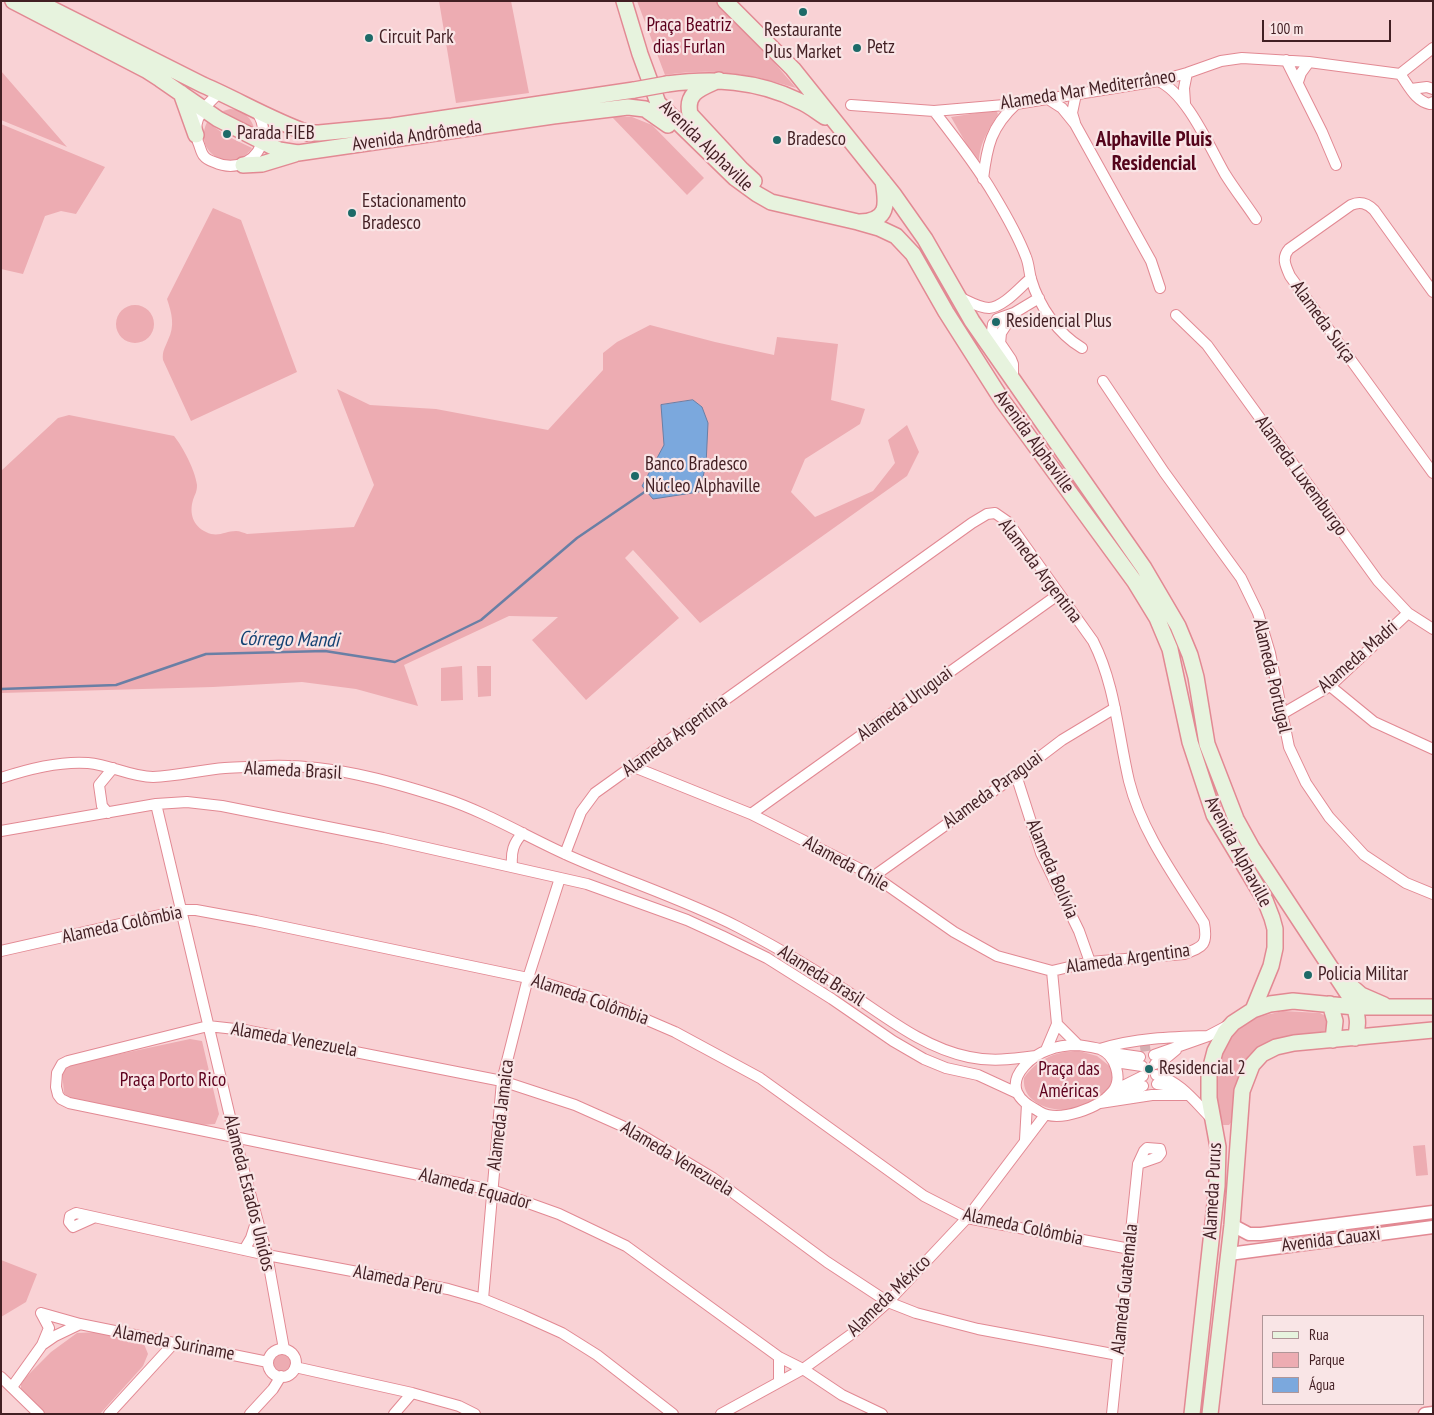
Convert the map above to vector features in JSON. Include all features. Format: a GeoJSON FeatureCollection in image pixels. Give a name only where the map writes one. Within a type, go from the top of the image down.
{"type":"FeatureCollection","features":[{"type":"Feature","properties":{"kind":"main road","name":"Avenida Andrômeda"},"geometry":{"type":"LineString","coordinates":[[13,1],[146,70],[180,92],[203,110],[262,142],[279,150],[298,154],[435,134],[456,123],[560,101],[688,81],[718,80],[777,91],[802,102],[837,125]]}},
{"type":"Feature","properties":{"kind":"main road","name":"Avenida Andrômeda"},"geometry":{"type":"LineString","coordinates":[[36,1],[256,111],[297,129],[315,134],[392,126],[436,119],[456,123],[553,116],[628,107],[645,109],[670,127],[724,182],[744,198],[760,206],[783,212],[823,214]]}},
{"type":"Feature","properties":{"kind":"main road","name":"Avenida Alphaville"},"geometry":{"type":"LineString","coordinates":[[624,1],[640,54],[658,103],[735,178],[771,202],[879,228],[896,236],[913,254],[946,312],[993,387],[1135,582],[1157,618],[1170,648],[1190,742],[1214,815],[1265,900],[1276,929],[1276,948],[1271,966],[1252,1010]]}},
{"type":"Feature","properties":{"kind":"main road","name":"Avenida Alphaville"},"geometry":{"type":"LineString","coordinates":[[725,1],[793,69],[883,181],[925,239],[972,321],[1144,568],[1178,626],[1190,655],[1196,677],[1207,744],[1236,819],[1252,848],[1330,966]]}},
{"type":"Feature","properties":{"kind":"main road"},"geometry":{"type":"LineString","coordinates":[[718,80],[695,92],[689,100],[690,114],[742,170],[784,205]]}},
{"type":"Feature","properties":{"kind":"main road"},"geometry":{"type":"LineString","coordinates":[[180,92],[196,135]]}},
{"type":"Feature","properties":{"kind":"main road"},"geometry":{"type":"LineString","coordinates":[[553,116],[560,108],[560,101]]}},
{"type":"Feature","properties":{"kind":"main road"},"geometry":{"type":"LineString","coordinates":[[435,134],[438,127],[436,119]]}},
{"type":"Feature","properties":{"kind":"main road"},"geometry":{"type":"LineString","coordinates":[[244,165],[262,164],[298,154]]}},
{"type":"Feature","properties":{"kind":"main road"},"geometry":{"type":"LineString","coordinates":[[858,222],[871,221],[879,217],[884,211],[885,194],[883,181]]}},
{"type":"Feature","properties":{"kind":"main road"},"geometry":{"type":"LineString","coordinates":[[993,387],[1006,386],[1013,378]]}},
{"type":"Feature","properties":{"kind":"main road"},"geometry":{"type":"LineString","coordinates":[[1330,966],[1355,1007],[1359,1024],[1355,1038]]}},
{"type":"Feature","properties":{"kind":"main road"},"geometry":{"type":"LineString","coordinates":[[1330,966],[1347,984],[1362,995],[1379,1004],[1395,1008]]}},
{"type":"Feature","properties":{"kind":"main road","name":"Alameda Purus"},"geometry":{"type":"LineString","coordinates":[[1192,1414],[1217,1186],[1218,1147],[1209,1098],[1209,1074],[1215,1051],[1225,1032],[1233,1023],[1252,1010],[1270,1004],[1293,1001],[1355,1007],[1433,1007]]}},
{"type":"Feature","properties":{"kind":"main road"},"geometry":{"type":"LineString","coordinates":[[1330,1004],[1336,1021],[1333,1040]]}},
{"type":"Feature","properties":{"kind":"main road","name":"Alameda Purus"},"geometry":{"type":"LineString","coordinates":[[1210,1414],[1232,1225],[1242,1091],[1252,1065],[1262,1054],[1285,1045],[1433,1030]]}},
{"type":"Feature","properties":{"kind":"main road"},"geometry":{"type":"LineString","coordinates":[[1216,1137],[1224,1137],[1240,1130]]}},
{"type":"Feature","properties":{"kind":"street"},"geometry":{"type":"LineString","coordinates":[[1433,48],[1400,74],[1423,102],[1430,104],[1433,102]]}},
{"type":"Feature","properties":{"kind":"street","name":"Alameda Mar Mediterrâneo"},"geometry":{"type":"LineString","coordinates":[[850,105],[934,111],[1016,104],[1158,81],[1220,61],[1242,58],[1309,62],[1400,74]]}},
{"type":"Feature","properties":{"kind":"street"},"geometry":{"type":"LineString","coordinates":[[1286,60],[1322,132],[1336,165]]}},
{"type":"Feature","properties":{"kind":"street"},"geometry":{"type":"LineString","coordinates":[[1298,82],[1301,73],[1309,62]]}},
{"type":"Feature","properties":{"kind":"street"},"geometry":{"type":"LineString","coordinates":[[1185,104],[1184,88],[1187,73]]}},
{"type":"Feature","properties":{"kind":"street"},"geometry":{"type":"LineString","coordinates":[[1158,81],[1171,88],[1185,104],[1227,176],[1256,219]]}},
{"type":"Feature","properties":{"kind":"street"},"geometry":{"type":"LineString","coordinates":[[1411,89],[1427,87],[1433,89]]}},
{"type":"Feature","properties":{"kind":"street"},"geometry":{"type":"LineString","coordinates":[[220,92],[203,110],[199,118],[196,135],[204,156],[220,165],[230,167],[244,165],[255,155],[262,142],[263,125],[261,117],[256,111]]}},
{"type":"Feature","properties":{"kind":"street"},"geometry":{"type":"LineString","coordinates":[[1075,124],[1072,113],[1076,94]]}},
{"type":"Feature","properties":{"kind":"street"},"geometry":{"type":"LineString","coordinates":[[1048,99],[1062,108],[1075,124],[1151,261],[1160,288]]}},
{"type":"Feature","properties":{"kind":"street"},"geometry":{"type":"LineString","coordinates":[[983,179],[986,157],[995,129],[1002,116],[1016,104]]}},
{"type":"Feature","properties":{"kind":"street"},"geometry":{"type":"LineString","coordinates":[[934,111],[994,194],[1026,256],[1031,278],[1039,298],[1055,324],[1072,342],[1082,348]]}},
{"type":"Feature","properties":{"kind":"street","name":"Alameda Suíça"},"geometry":{"type":"LineString","coordinates":[[1431,468],[1290,276],[1284,259],[1288,249],[1351,206],[1362,203],[1374,210],[1433,292]]}},
{"type":"Feature","properties":{"kind":"street"},"geometry":{"type":"LineString","coordinates":[[957,296],[978,306],[989,308],[998,305],[1031,278]]}},
{"type":"Feature","properties":{"kind":"street"},"geometry":{"type":"LineString","coordinates":[[1010,296],[1016,311]]}},
{"type":"Feature","properties":{"kind":"street"},"geometry":{"type":"LineString","coordinates":[[1013,378],[1011,359],[992,331],[995,322],[1039,298]]}},
{"type":"Feature","properties":{"kind":"street"},"geometry":{"type":"LineString","coordinates":[[1000,344],[1001,333],[1016,311]]}},
{"type":"Feature","properties":{"kind":"street","name":"Alameda Luxemburgo"},"geometry":{"type":"LineString","coordinates":[[1176,315],[1207,345],[1378,581],[1408,613],[1433,630]]}},
{"type":"Feature","properties":{"kind":"street","name":"Alameda Portugal"},"geometry":{"type":"LineString","coordinates":[[1103,381],[1164,472],[1241,578],[1258,613],[1270,653],[1289,747],[1302,774],[1328,817],[1364,854],[1406,883],[1433,894]]}},
{"type":"Feature","properties":{"kind":"street","name":"Alameda Argentina"},"geometry":{"type":"LineString","coordinates":[[565,854],[581,812],[595,794],[972,522],[987,514],[998,514],[1008,522],[1093,641],[1100,655],[1115,708],[1129,782],[1140,813],[1152,839],[1204,922],[1206,939],[1203,946],[1198,950],[1184,954],[1090,962],[1052,971]]}},
{"type":"Feature","properties":{"kind":"street","name":"Alameda Uruguai"},"geometry":{"type":"LineString","coordinates":[[751,814],[1059,594]]}},
{"type":"Feature","properties":{"kind":"street","name":"Alameda Madri"},"geometry":{"type":"LineString","coordinates":[[1282,714],[1330,686],[1408,613]]}},
{"type":"Feature","properties":{"kind":"street"},"geometry":{"type":"LineString","coordinates":[[1330,686],[1374,722],[1433,750]]}},
{"type":"Feature","properties":{"kind":"street","name":"Alameda Paraguai"},"geometry":{"type":"LineString","coordinates":[[874,876],[1062,740],[1115,708]]}},
{"type":"Feature","properties":{"kind":"street","name":"Alameda Brasil"},"geometry":{"type":"LineString","coordinates":[[1,778],[53,765],[89,764],[113,768],[135,776],[153,777],[225,768],[273,766],[324,768],[372,777],[445,798],[489,816],[565,854],[609,873],[691,904],[780,950],[934,1046],[969,1057],[1001,1061],[1036,1056]]}},
{"type":"Feature","properties":{"kind":"street","name":"Alameda Chile"},"geometry":{"type":"LineString","coordinates":[[634,767],[751,814],[874,876],[954,932],[997,956],[1052,971]]}},
{"type":"Feature","properties":{"kind":"street"},"geometry":{"type":"LineString","coordinates":[[108,814],[102,806],[99,785],[113,768]]}},
{"type":"Feature","properties":{"kind":"street","name":"Alameda Bolívia"},"geometry":{"type":"LineString","coordinates":[[1016,775],[1041,853],[1079,931],[1090,962]]}},
{"type":"Feature","properties":{"kind":"street","name":"Alameda Brasil"},"geometry":{"type":"LineString","coordinates":[[1,831],[108,814],[156,804],[186,802],[222,806],[383,838],[587,884],[687,920],[767,958],[832,999],[893,1041],[924,1059],[946,1068],[978,1075],[1018,1093]]}},
{"type":"Feature","properties":{"kind":"street","name":"Alameda Estados Unidos"},"geometry":{"type":"LineString","coordinates":[[156,804],[235,1138],[267,1255],[284,1349]]}},
{"type":"Feature","properties":{"kind":"street"},"geometry":{"type":"LineString","coordinates":[[512,866],[513,847],[523,833]]}},
{"type":"Feature","properties":{"kind":"street"},"geometry":{"type":"LineString","coordinates":[[605,889],[609,873]]}},
{"type":"Feature","properties":{"kind":"street","name":"Alameda Jamaica"},"geometry":{"type":"LineString","coordinates":[[483,1299],[502,1081],[528,978],[560,878]]}},
{"type":"Feature","properties":{"kind":"street","name":"Alameda Colômbia"},"geometry":{"type":"LineString","coordinates":[[1,951],[182,910],[196,910],[528,978],[603,1001],[657,1024],[760,1078],[924,1196],[967,1218],[1130,1249]]}},
{"type":"Feature","properties":{"kind":"street"},"geometry":{"type":"LineString","coordinates":[[1046,1050],[1057,1024],[1052,971]]}},
{"type":"Feature","properties":{"kind":"street"},"geometry":{"type":"LineString","coordinates":[[1158,1066],[1181,1046],[1208,1036],[1233,1023]]}},
{"type":"Feature","properties":{"kind":"street"},"geometry":{"type":"LineString","coordinates":[[1057,1024],[1078,1045]]}},
{"type":"Feature","properties":{"kind":"street","name":"Alameda Equador"},"geometry":{"type":"LineString","coordinates":[[208,1026],[68,1061],[62,1064],[57,1072],[56,1087],[58,1095],[61,1099],[69,1102],[492,1190],[559,1214],[626,1246],[778,1357],[842,1395],[882,1414]]}},
{"type":"Feature","properties":{"kind":"street","name":"Alameda Venezuela"},"geometry":{"type":"LineString","coordinates":[[208,1026],[244,1030],[502,1081],[575,1105],[638,1133],[713,1178],[827,1262],[888,1302],[916,1312],[978,1328],[1118,1355]]}},
{"type":"Feature","properties":{"kind":"street"},"geometry":{"type":"LineString","coordinates":[[1102,1051],[1118,1043],[1208,1036]]}},
{"type":"Feature","properties":{"kind":"street"},"geometry":{"type":"LineString","coordinates":[[1158,1066],[1191,1041]]}},
{"type":"Feature","properties":{"kind":"street"},"geometry":{"type":"LineString","coordinates":[[1078,1045],[1102,1051],[1142,1066],[1106,1097],[1076,1114],[1045,1115],[1027,1104],[1018,1093],[1016,1083],[1019,1074],[1036,1056],[1046,1050],[1060,1046],[1078,1045]]}},
{"type":"Feature","properties":{"kind":"street"},"geometry":{"type":"LineString","coordinates":[[1102,1051],[1114,1062],[1142,1066]]}},
{"type":"Feature","properties":{"kind":"street"},"geometry":{"type":"LineString","coordinates":[[1106,1097],[1117,1078],[1114,1062]]}},
{"type":"Feature","properties":{"kind":"street"},"geometry":{"type":"LineString","coordinates":[[1158,1066],[1212,1119]]}},
{"type":"Feature","properties":{"kind":"street"},"geometry":{"type":"LineString","coordinates":[[1106,1097],[1185,1091]]}},
{"type":"Feature","properties":{"kind":"street"},"geometry":{"type":"LineString","coordinates":[[1025,1141],[1027,1104]]}},
{"type":"Feature","properties":{"kind":"street","name":"Alameda México"},"geometry":{"type":"LineString","coordinates":[[721,1414],[779,1382],[853,1333],[888,1302],[967,1218],[1045,1115]]}},
{"type":"Feature","properties":{"kind":"street","name":"Alameda Guatemala"},"geometry":{"type":"LineString","coordinates":[[1112,1414],[1138,1164]]}},
{"type":"Feature","properties":{"kind":"street","name":"Avenida Cauaxi"},"geometry":{"type":"LineString","coordinates":[[1232,1225],[1249,1234],[1268,1233],[1433,1212]]}},
{"type":"Feature","properties":{"kind":"street","name":"Alameda Peru"},"geometry":{"type":"LineString","coordinates":[[93,1218],[267,1255],[448,1289],[483,1299],[522,1314],[562,1333],[597,1355],[673,1414]]}},
{"type":"Feature","properties":{"kind":"street"},"geometry":{"type":"LineString","coordinates":[[244,1250],[251,1238],[258,1218]]}},
{"type":"Feature","properties":{"kind":"street"},"geometry":{"type":"LineString","coordinates":[[1382,1219],[1385,1228],[1382,1234]]}},
{"type":"Feature","properties":{"kind":"street","name":"Avenida Cauaxi"},"geometry":{"type":"LineString","coordinates":[[1229,1254],[1433,1227]]}},
{"type":"Feature","properties":{"kind":"street"},"geometry":{"type":"LineString","coordinates":[[1268,1233],[1266,1241],[1269,1248]]}},
{"type":"Feature","properties":{"kind":"street","name":"Alameda Suriname"},"geometry":{"type":"LineString","coordinates":[[42,1345],[49,1328],[41,1313],[80,1324],[268,1362]]}},
{"type":"Feature","properties":{"kind":"street"},"geometry":{"type":"LineString","coordinates":[[12,1387],[42,1345],[55,1336],[80,1324]]}},
{"type":"Feature","properties":{"kind":"street"},"geometry":{"type":"LineString","coordinates":[[109,1414],[174,1343]]}},
{"type":"Feature","properties":{"kind":"street"},"geometry":{"type":"LineString","coordinates":[[284,1349],[293,1354],[296,1362],[290,1374],[281,1376],[272,1373],[268,1362],[276,1350],[284,1349]]}},
{"type":"Feature","properties":{"kind":"street"},"geometry":{"type":"LineString","coordinates":[[778,1357],[779,1382]]}},
{"type":"Feature","properties":{"kind":"street"},"geometry":{"type":"LineString","coordinates":[[295,1367],[412,1393],[459,1406],[475,1414]]}},
{"type":"Feature","properties":{"kind":"street"},"geometry":{"type":"LineString","coordinates":[[250,1414],[273,1389],[281,1376]]}},
{"type":"Feature","properties":{"kind":"street"},"geometry":{"type":"LineString","coordinates":[[1,1377],[40,1414]]}},
{"type":"Feature","properties":{"kind":"street"},"geometry":{"type":"LineString","coordinates":[[394,1414],[412,1393]]}},
{"type":"Feature","properties":{"kind":"street"},"geometry":{"type":"LineString","coordinates":[[1425,1414],[1433,1413]]}},
{"type":"Feature","properties":{"kind":"green space"},"geometry":{"type":"Polygon","coordinates":[[[439,1],[511,1],[529,93],[456,103],[439,1]]]}},
{"type":"Feature","properties":{"kind":"green space","name":"Praça Beatriz dias Furlan"},"geometry":{"type":"Polygon","coordinates":[[[637,1],[717,1],[743,26],[796,88],[732,73],[700,72],[665,75],[637,1]]]}},
{"type":"Feature","properties":{"kind":"green space"},"geometry":{"type":"Polygon","coordinates":[[[1,71],[67,147],[1,120],[1,71]]]}},
{"type":"Feature","properties":{"kind":"green space"},"geometry":{"type":"Polygon","coordinates":[[[230,109],[240,111],[251,120],[255,134],[216,113],[230,109]]]}},
{"type":"Feature","properties":{"kind":"green space"},"geometry":{"type":"Polygon","coordinates":[[[996,110],[998,114],[987,132],[980,151],[979,166],[951,117],[996,110]]]}},
{"type":"Feature","properties":{"kind":"green space"},"geometry":{"type":"Polygon","coordinates":[[[612,117],[632,117],[652,125],[704,178],[687,195],[612,117]]]}},
{"type":"Feature","properties":{"kind":"green space"},"geometry":{"type":"Polygon","coordinates":[[[207,122],[227,136],[252,148],[244,156],[234,160],[216,157],[209,151],[205,143],[204,133],[207,122]]]}},
{"type":"Feature","properties":{"kind":"green space"},"geometry":{"type":"Polygon","coordinates":[[[1,124],[105,167],[76,214],[61,211],[45,216],[23,274],[1,269],[1,124]]]}},
{"type":"Feature","properties":{"kind":"green space"},"geometry":{"type":"Polygon","coordinates":[[[213,208],[241,220],[297,372],[191,421],[163,360],[163,352],[172,325],[167,299],[213,208]]]}},
{"type":"Feature","properties":{"kind":"green space"},"geometry":{"type":"Polygon","coordinates":[[[135,305],[149,310],[154,324],[149,338],[135,343],[121,338],[116,324],[121,310],[135,305]]]}},
{"type":"Feature","properties":{"kind":"green space"},"geometry":{"type":"Polygon","coordinates":[[[650,325],[774,355],[777,337],[838,344],[831,400],[865,409],[860,424],[805,459],[791,492],[815,517],[873,491],[895,463],[888,440],[907,425],[919,452],[907,476],[700,623],[633,550],[625,558],[679,618],[586,700],[532,640],[558,617],[509,616],[404,665],[418,706],[356,689],[302,682],[213,687],[1,693],[1,471],[58,418],[69,415],[174,436],[188,459],[196,479],[197,489],[193,500],[193,519],[198,526],[210,534],[232,531],[247,534],[354,527],[374,485],[337,389],[370,405],[436,409],[548,430],[603,370],[603,353],[617,342],[650,325]]]}},
{"type":"Feature","properties":{"kind":"green space"},"geometry":{"type":"Polygon","coordinates":[[[462,666],[463,700],[441,701],[441,668],[462,666]]]}},
{"type":"Feature","properties":{"kind":"green space"},"geometry":{"type":"Polygon","coordinates":[[[477,666],[491,666],[491,696],[478,697],[477,666]]]}},
{"type":"Feature","properties":{"kind":"green space"},"geometry":{"type":"Polygon","coordinates":[[[1283,1011],[1320,1013],[1329,1018],[1330,1032],[1290,1036],[1267,1043],[1249,1055],[1240,1074],[1233,1120],[1229,1125],[1222,1125],[1216,1084],[1222,1056],[1228,1044],[1247,1023],[1283,1011]]]}},
{"type":"Feature","properties":{"kind":"green space","name":"Praça Porto Rico"},"geometry":{"type":"Polygon","coordinates":[[[190,1039],[202,1041],[219,1114],[215,1124],[202,1125],[68,1098],[64,1093],[62,1071],[68,1065],[190,1039]]]}},
{"type":"Feature","properties":{"kind":"green space","name":"Praça das Américas"},"geometry":{"type":"Polygon","coordinates":[[[1071,1051],[1079,1051],[1097,1056],[1112,1068],[1114,1082],[1106,1092],[1088,1105],[1068,1110],[1047,1107],[1037,1103],[1030,1097],[1025,1089],[1024,1078],[1029,1071],[1048,1057],[1071,1051]]]}},
{"type":"Feature","properties":{"kind":"green space"},"geometry":{"type":"Polygon","coordinates":[[[1425,1145],[1428,1175],[1416,1176],[1413,1146],[1425,1145]]]}},
{"type":"Feature","properties":{"kind":"green space"},"geometry":{"type":"Polygon","coordinates":[[[1,1260],[37,1274],[26,1302],[1,1317],[1,1260]]]}},
{"type":"Feature","properties":{"kind":"green space"},"geometry":{"type":"Polygon","coordinates":[[[99,1332],[132,1339],[144,1344],[148,1354],[143,1366],[100,1414],[44,1414],[21,1392],[21,1382],[51,1352],[77,1333],[99,1332]]]}},
{"type":"Feature","properties":{"kind":"green space"},"geometry":{"type":"Polygon","coordinates":[[[278,1354],[286,1354],[291,1359],[289,1370],[278,1372],[273,1367],[273,1359],[278,1354]]]}},
{"type":"Feature","properties":{"kind":"water"},"geometry":{"type":"Polygon","coordinates":[[[693,400],[702,407],[708,423],[706,465],[699,492],[653,499],[642,486],[664,445],[661,405],[693,400]]]}},
{"type":"Feature","properties":{"kind":"waterway","name":"Córrego Mandi"},"geometry":{"type":"LineString","coordinates":[[1,689],[116,685],[206,654],[325,651],[395,662],[481,620],[577,538],[646,491]]}},
{"type":"Feature","properties":{"kind":"tunnel"},"geometry":{"type":"LineString","coordinates":[[1140,1047],[1153,1045]]}},
{"type":"Feature","properties":{"kind":"place","name":"Restaurante Plus Market"},"geometry":{"type":"Point","coordinates":[803,12]}},
{"type":"Feature","properties":{"kind":"place","name":"Circuit Park"},"geometry":{"type":"Point","coordinates":[369,38]}},
{"type":"Feature","properties":{"kind":"place","name":"Petz"},"geometry":{"type":"Point","coordinates":[857,48]}},
{"type":"Feature","properties":{"kind":"place","name":"Parada FIEB"},"geometry":{"type":"Point","coordinates":[227,134]}},
{"type":"Feature","properties":{"kind":"place","name":"Bradesco"},"geometry":{"type":"Point","coordinates":[777,140]}},
{"type":"Feature","properties":{"kind":"place","name":"Estacionamento Bradesco"},"geometry":{"type":"Point","coordinates":[352,213]}},
{"type":"Feature","properties":{"kind":"place","name":"Residencial Plus"},"geometry":{"type":"Point","coordinates":[996,322]}},
{"type":"Feature","properties":{"kind":"place","name":"Banco Bradesco Núcleo Alphaville"},"geometry":{"type":"Point","coordinates":[635,476]}},
{"type":"Feature","properties":{"kind":"place","name":"Policia Militar"},"geometry":{"type":"Point","coordinates":[1308,975]}},
{"type":"Feature","properties":{"kind":"place","name":"Residencial 2"},"geometry":{"type":"Point","coordinates":[1149,1069]}},
{"type":"Feature","properties":{"kind":"district","name":"Alphaville Pluis Residencial"},"geometry":{"type":"Point","coordinates":[1154,152]}}]}
